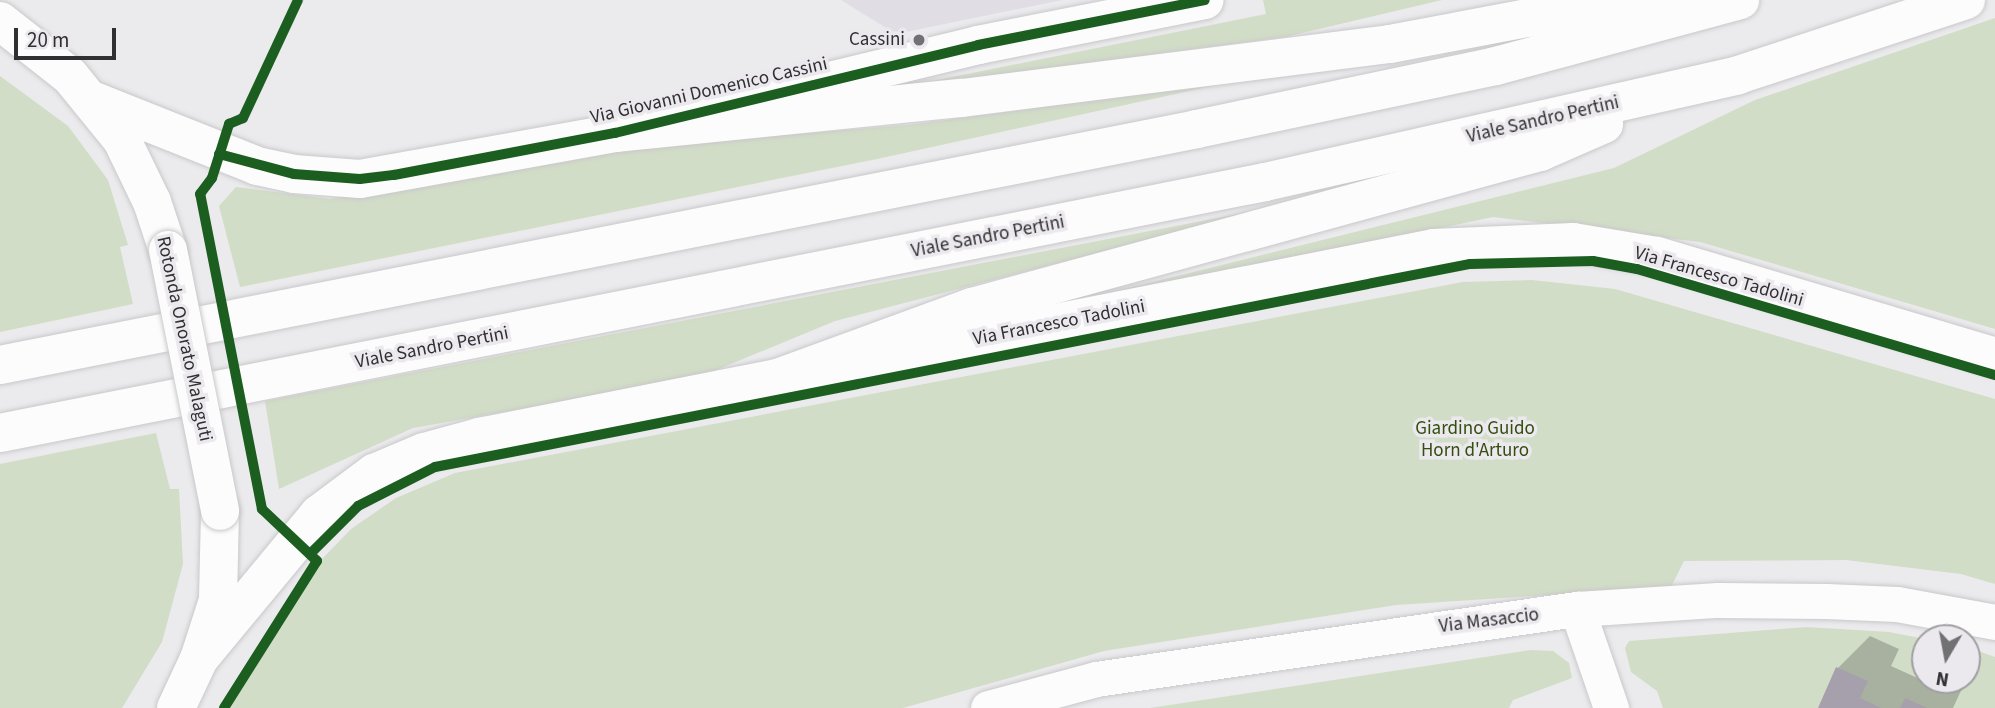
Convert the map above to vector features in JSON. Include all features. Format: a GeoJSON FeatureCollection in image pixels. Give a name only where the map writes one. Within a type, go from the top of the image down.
{"type":"FeatureCollection","features":[{"type":"Feature","properties":{"kind":"main road","name":"Via Giovanni Domenico Cassini"},"geometry":{"type":"LineString","coordinates":[[94,101],[219,154],[294,174],[327,177],[394,175],[615,133],[978,44],[1205,0]]}},
{"type":"Feature","properties":{"kind":"main road"},"geometry":{"type":"LineString","coordinates":[[615,133],[962,98],[1390,44],[1527,18],[1719,0]]}},
{"type":"Feature","properties":{"kind":"main road"},"geometry":{"type":"LineString","coordinates":[[0,365],[1211,126],[1496,66],[1740,0]]}},
{"type":"Feature","properties":{"kind":"main road","name":"Viale Sandro Pertini"},"geometry":{"type":"LineString","coordinates":[[0,433],[1251,185],[1662,94],[1821,50],[1966,0]]}},
{"type":"Feature","properties":{"kind":"main road","name":"Rotonda Onorato Malaguti"},"geometry":{"type":"LineString","coordinates":[[0,21],[70,76],[94,101],[122,139],[167,250],[220,511],[218,600],[199,659],[176,708]]}},
{"type":"Feature","properties":{"kind":"main road"},"geometry":{"type":"LineString","coordinates":[[772,380],[972,307],[1540,152],[1662,94]]}},
{"type":"Feature","properties":{"kind":"main road","name":"Via Francesco Tadolini"},"geometry":{"type":"LineString","coordinates":[[199,659],[319,514],[374,473],[424,452],[479,437],[1434,247],[1505,242],[1573,242],[1657,256],[1995,357]]}},
{"type":"Feature","properties":{"kind":"street","name":"Via Masaccio"},"geometry":{"type":"LineString","coordinates":[[988,708],[1101,694],[1577,609],[1718,600],[1837,601],[1897,604],[1995,622]]}},
{"type":"Feature","properties":{"kind":"street"},"geometry":{"type":"LineString","coordinates":[[1577,609],[1611,708]]}},
{"type":"Feature","properties":{"kind":"shaded area"},"geometry":{"type":"Polygon","coordinates":[[[841,0],[1062,0],[896,34],[841,0]]]}},
{"type":"Feature","properties":{"kind":"green space"},"geometry":{"type":"Polygon","coordinates":[[[1263,0],[1442,0],[1285,37],[897,88],[1266,14],[1263,0]]]}},
{"type":"Feature","properties":{"kind":"green space"},"geometry":{"type":"Polygon","coordinates":[[[1995,18],[1995,329],[1700,242],[1493,217],[971,327],[1614,168],[1755,100],[1995,18]]]}},
{"type":"Feature","properties":{"kind":"green space"},"geometry":{"type":"Polygon","coordinates":[[[0,76],[68,126],[108,180],[128,245],[120,247],[133,304],[0,332],[0,76]]]}},
{"type":"Feature","properties":{"kind":"green space"},"geometry":{"type":"Polygon","coordinates":[[[1235,81],[877,159],[240,287],[219,206],[236,187],[330,199],[595,150],[908,125],[1235,81]]]}},
{"type":"Feature","properties":{"kind":"green space"},"geometry":{"type":"Polygon","coordinates":[[[1275,207],[835,321],[697,378],[413,428],[279,489],[265,401],[1275,207]]]}},
{"type":"Feature","properties":{"kind":"green space","name":"Giardino Guido Horn d'Arturo"},"geometry":{"type":"Polygon","coordinates":[[[1532,280],[1615,289],[1995,399],[1995,584],[1961,574],[1846,560],[1684,561],[1671,587],[1396,605],[1104,651],[903,708],[230,708],[322,559],[351,529],[396,498],[455,473],[1463,282],[1532,280]]]}},
{"type":"Feature","properties":{"kind":"green space"},"geometry":{"type":"Polygon","coordinates":[[[156,433],[170,489],[179,489],[183,564],[162,642],[122,708],[0,708],[0,464],[156,433]]]}},
{"type":"Feature","properties":{"kind":"green space"},"geometry":{"type":"Polygon","coordinates":[[[1806,627],[1889,632],[1911,636],[1911,694],[1981,694],[1981,652],[1995,657],[1995,708],[1663,708],[1657,691],[1631,672],[1625,648],[1629,641],[1806,627]]]}},
{"type":"Feature","properties":{"kind":"green space"},"geometry":{"type":"Polygon","coordinates":[[[1531,650],[1553,651],[1569,663],[1572,678],[1513,700],[1509,708],[1150,708],[1531,650]]]}},
{"type":"Feature","properties":{"kind":"building"},"geometry":{"type":"Polygon","coordinates":[[[1836,667],[1868,681],[1860,698],[1881,708],[1818,708],[1836,667]]]}},
{"type":"Feature","properties":{"kind":"building"},"geometry":{"type":"Polygon","coordinates":[[[1905,698],[1927,708],[1900,708],[1905,698]]]}},
{"type":"Feature","properties":{"kind":"cycle path"},"geometry":{"type":"LineString","coordinates":[[224,708],[317,561],[262,509],[200,194],[212,178],[229,124],[243,118],[298,0]]}},
{"type":"Feature","properties":{"kind":"cycle path"},"geometry":{"type":"LineString","coordinates":[[219,154],[294,174],[360,179],[394,175],[615,133],[978,45],[1205,0]]}},
{"type":"Feature","properties":{"kind":"cycle path"},"geometry":{"type":"LineString","coordinates":[[310,554],[358,506],[435,467],[1470,264],[1593,261],[1637,269],[1995,375]]}},
{"type":"Feature","properties":{"kind":"place","name":"Cassini"},"geometry":{"type":"Point","coordinates":[919,40]}}]}
